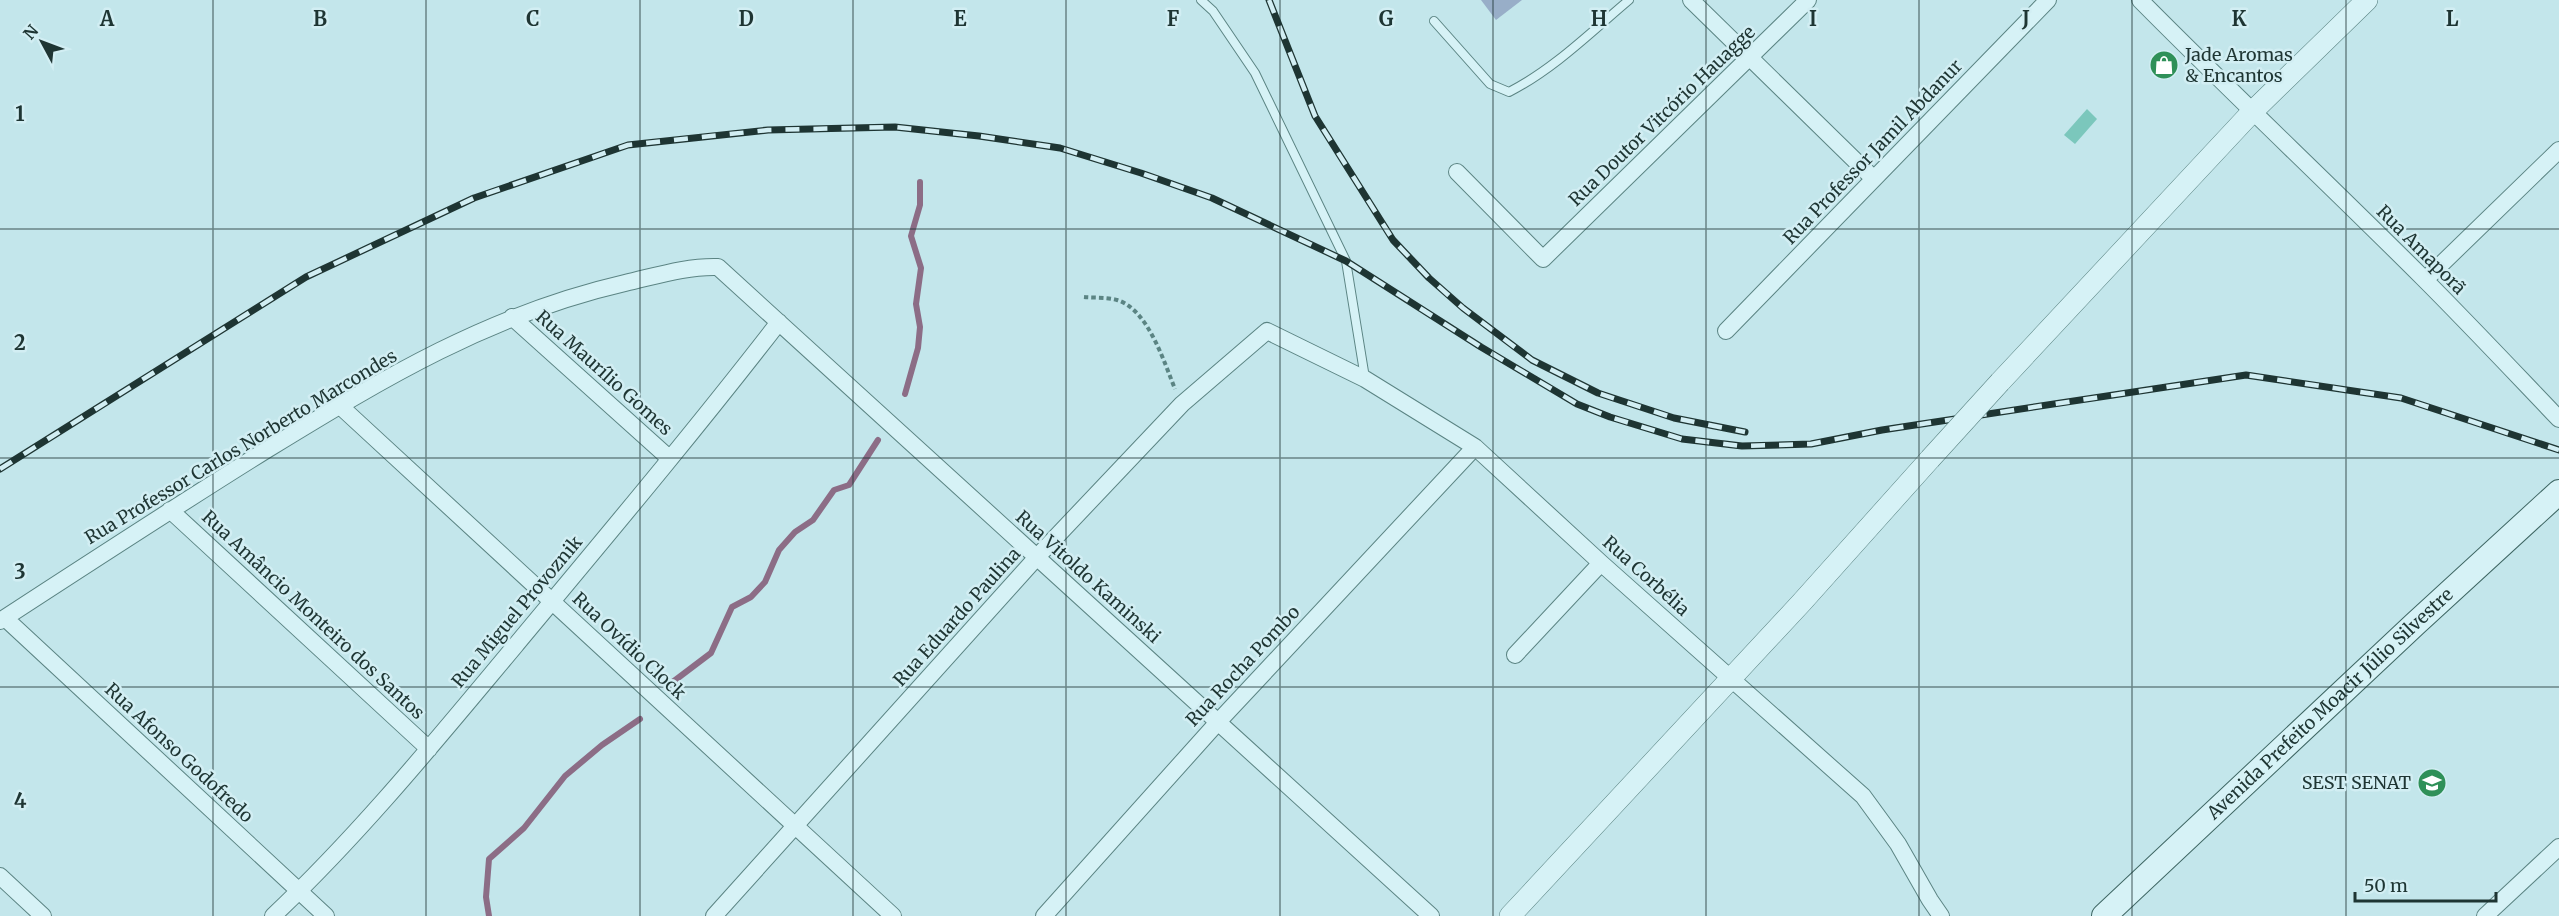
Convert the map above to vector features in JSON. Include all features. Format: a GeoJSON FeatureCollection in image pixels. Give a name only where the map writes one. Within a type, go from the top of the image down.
{"type":"FeatureCollection","features":[{"type":"Feature","properties":{"kind":"main road","name":"Avenida Prefeito Moacir Júlio Silvestre"},"geometry":{"type":"LineString","coordinates":[[2104,916],[2390,647],[2557,496]]}},
{"type":"Feature","properties":{"kind":"street"},"geometry":{"type":"LineString","coordinates":[[1691,0],[1874,179]]}},
{"type":"Feature","properties":{"kind":"street","name":"Rua Doutor Vitcório Hauagge"},"geometry":{"type":"LineString","coordinates":[[1457,172],[1543,259],[1808,0]]}},
{"type":"Feature","properties":{"kind":"street","name":"Rua Professor Jamil Abdanur"},"geometry":{"type":"LineString","coordinates":[[1726,331],[2048,0]]}},
{"type":"Feature","properties":{"kind":"street","name":"Rua Amaporã"},"geometry":{"type":"LineString","coordinates":[[2140,0],[2425,280],[2559,419]]}},
{"type":"Feature","properties":{"kind":"street"},"geometry":{"type":"LineString","coordinates":[[1510,916],[1802,602],[2000,382],[2252,112],[2367,0]]}},
{"type":"Feature","properties":{"kind":"street"},"geometry":{"type":"LineString","coordinates":[[2425,280],[2559,150]]}},
{"type":"Feature","properties":{"kind":"street","name":"Rua Professor Carlos Norberto Marcondes"},"geometry":{"type":"LineString","coordinates":[[3,619],[170,510],[339,405],[456,341],[512,317],[582,293],[698,267],[718,267]]}},
{"type":"Feature","properties":{"kind":"street","name":"Rua Vitoldo Kaminski"},"geometry":{"type":"LineString","coordinates":[[718,267],[1431,916]]}},
{"type":"Feature","properties":{"kind":"street","name":"Rua Maurílio Gomes"},"geometry":{"type":"LineString","coordinates":[[512,317],[669,458]]}},
{"type":"Feature","properties":{"kind":"street","name":"Rua Miguel Provoznik"},"geometry":{"type":"LineString","coordinates":[[273,916],[299,891],[429,748],[552,602],[778,322]]}},
{"type":"Feature","properties":{"kind":"street","name":"Rua Corbélia"},"geometry":{"type":"LineString","coordinates":[[1267,331],[1365,379],[1475,447],[1601,563],[1863,796],[1898,844],[1941,916]]}},
{"type":"Feature","properties":{"kind":"street","name":"Rua Eduardo Paulina"},"geometry":{"type":"LineString","coordinates":[[714,916],[1037,557],[1182,404],[1267,331]]}},
{"type":"Feature","properties":{"kind":"street","name":"Rua Ovídio Clock"},"geometry":{"type":"LineString","coordinates":[[339,405],[893,916]]}},
{"type":"Feature","properties":{"kind":"street","name":"Rua Rocha Pombo"},"geometry":{"type":"LineString","coordinates":[[1044,916],[1218,722],[1475,447]]}},
{"type":"Feature","properties":{"kind":"street","name":"Rua Amâncio Monteiro dos Santos"},"geometry":{"type":"LineString","coordinates":[[170,510],[429,748]]}},
{"type":"Feature","properties":{"kind":"street"},"geometry":{"type":"LineString","coordinates":[[1515,655],[1601,563]]}},
{"type":"Feature","properties":{"kind":"street","name":"Rua Afonso Godofredo"},"geometry":{"type":"LineString","coordinates":[[3,619],[326,916]]}},
{"type":"Feature","properties":{"kind":"street"},"geometry":{"type":"LineString","coordinates":[[2485,916],[2559,847]]}},
{"type":"Feature","properties":{"kind":"street"},"geometry":{"type":"LineString","coordinates":[[0,876],[43,916]]}},
{"type":"Feature","properties":{"kind":"lane"},"geometry":{"type":"LineString","coordinates":[[1201,0],[1213,11],[1255,73],[1347,261],[1365,379]]}},
{"type":"Feature","properties":{"kind":"lane"},"geometry":{"type":"LineString","coordinates":[[1434,21],[1490,84],[1509,92],[1553,64],[1629,0]]}},
{"type":"Feature","properties":{"kind":"path"},"geometry":{"type":"LineString","coordinates":[[1084,297],[1117,300],[1130,306],[1144,321],[1156,342],[1182,404]]}},
{"type":"Feature","properties":{"kind":"shaded area"},"geometry":{"type":"Polygon","coordinates":[[[1481,0],[1522,0],[1496,20],[1481,0]]]}},
{"type":"Feature","properties":{"kind":"building"},"geometry":{"type":"Polygon","coordinates":[[[2087,109],[2097,119],[2075,144],[2064,135],[2087,109]]]}},
{"type":"Feature","properties":{"kind":"waterway"},"geometry":{"type":"LineString","coordinates":[[905,394],[918,348],[920,327],[916,304],[921,268],[911,236],[920,205],[920,182]]}},
{"type":"Feature","properties":{"kind":"waterway"},"geometry":{"type":"LineString","coordinates":[[670,684],[711,653],[732,607],[751,597],[765,582],[779,550],[795,532],[813,520],[834,490],[849,485],[878,440]]}},
{"type":"Feature","properties":{"kind":"waterway"},"geometry":{"type":"LineString","coordinates":[[489,916],[486,897],[489,859],[524,828],[565,776],[602,745],[640,719]]}},
{"type":"Feature","properties":{"kind":"railway"},"geometry":{"type":"LineString","coordinates":[[1269,0],[1315,116],[1393,240],[1429,278],[1463,308],[1532,360],[1598,393],[1674,418],[1745,432]]}},
{"type":"Feature","properties":{"kind":"railway"},"geometry":{"type":"LineString","coordinates":[[0,469],[306,277],[474,198],[628,145],[768,130],[895,127],[1060,148],[1212,198],[1346,261],[1481,347],[1577,404],[1610,417],[1682,439],[1742,446],[1811,444],[1882,430],[2246,375],[2401,398],[2559,450]]}},
{"type":"Feature","properties":{"kind":"place","name":"Jade Aromas & Encantos"},"geometry":{"type":"Point","coordinates":[2164,65]}},
{"type":"Feature","properties":{"kind":"place","name":"SEST SENAT"},"geometry":{"type":"Point","coordinates":[2432,783]}}]}
